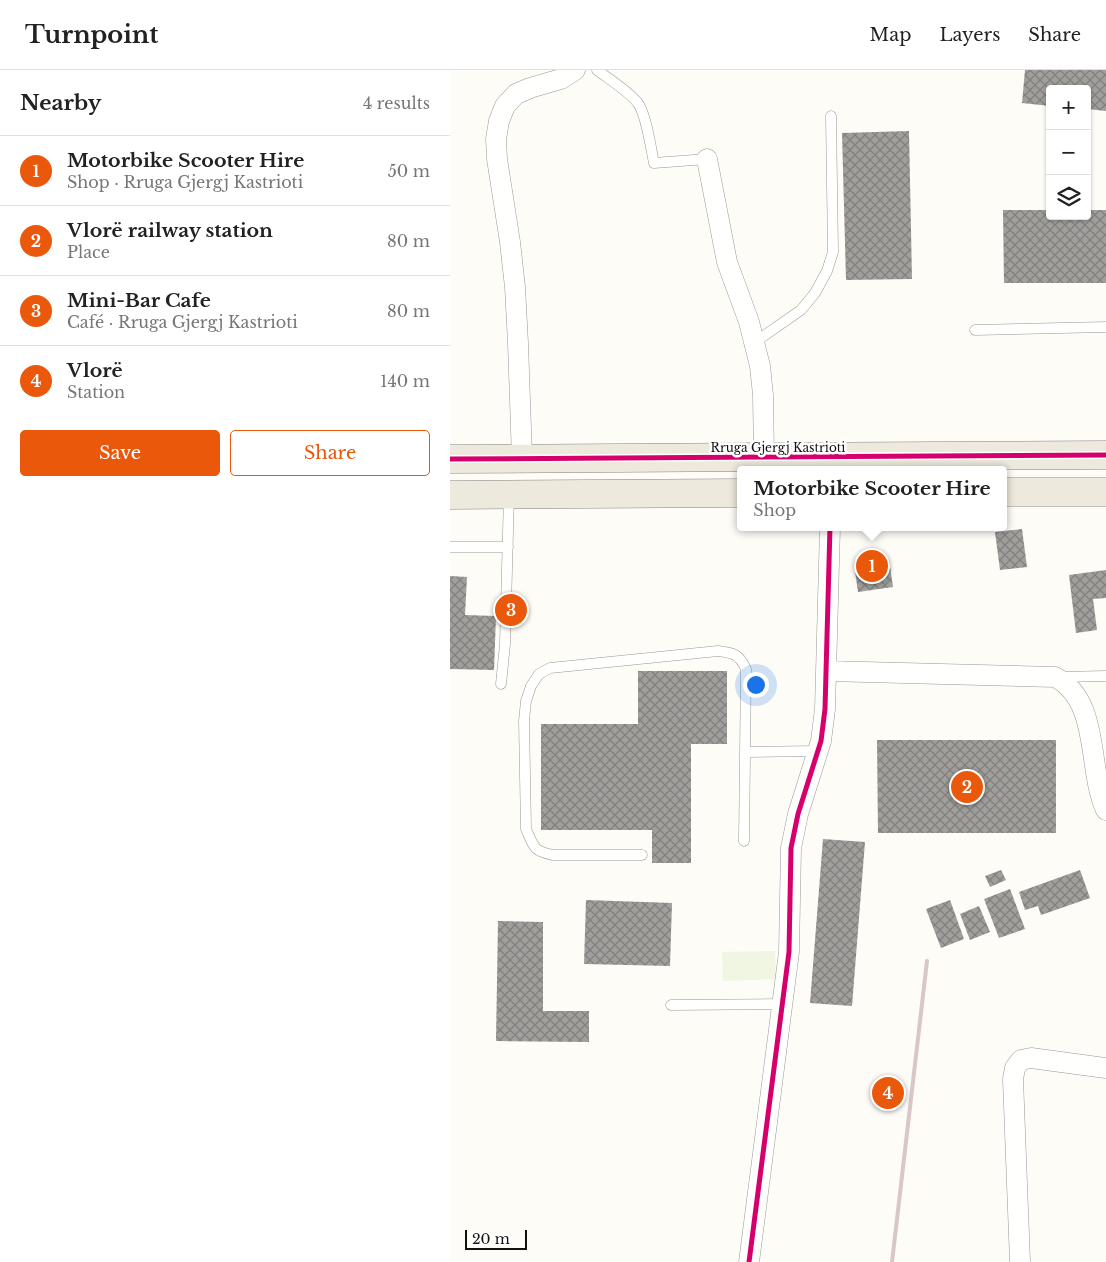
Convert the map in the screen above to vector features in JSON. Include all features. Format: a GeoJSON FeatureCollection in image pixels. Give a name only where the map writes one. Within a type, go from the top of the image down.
{"type":"FeatureCollection","features":[{"type":"Feature","properties":{"kind":"main road","name":"Rruga Gjergj Kastrioti"},"geometry":{"type":"LineString","coordinates":[[450,459],[1106,455]]}},
{"type":"Feature","properties":{"kind":"main road"},"geometry":{"type":"LineString","coordinates":[[1007,492],[1106,492]]}},
{"type":"Feature","properties":{"kind":"main road"},"geometry":{"type":"LineString","coordinates":[[450,495],[737,493]]}},
{"type":"Feature","properties":{"kind":"street"},"geometry":{"type":"LineString","coordinates":[[522,458],[515,287],[497,159],[496,139],[499,121],[505,106],[516,94],[561,79],[575,70]]}},
{"type":"Feature","properties":{"kind":"street"},"geometry":{"type":"LineString","coordinates":[[707,159],[727,262],[749,322],[760,366],[763,395],[764,457]]}},
{"type":"Feature","properties":{"kind":"street"},"geometry":{"type":"LineString","coordinates":[[749,1262],[789,952],[791,848],[798,814],[821,741],[825,709],[830,531]]}},
{"type":"Feature","properties":{"kind":"street"},"geometry":{"type":"LineString","coordinates":[[827,671],[1055,677],[1063,681],[1074,691],[1082,708],[1091,738],[1099,784],[1106,810]]}},
{"type":"Feature","properties":{"kind":"street"},"geometry":{"type":"LineString","coordinates":[[1020,1262],[1013,1079],[1015,1068],[1021,1060],[1032,1058],[1106,1068]]}},
{"type":"Feature","properties":{"kind":"lane"},"geometry":{"type":"LineString","coordinates":[[597,70],[638,103],[644,116],[654,163],[707,159]]}},
{"type":"Feature","properties":{"kind":"lane"},"geometry":{"type":"LineString","coordinates":[[755,342],[801,310],[815,293],[827,271],[833,252],[831,116]]}},
{"type":"Feature","properties":{"kind":"lane"},"geometry":{"type":"LineString","coordinates":[[975,330],[1106,327]]}},
{"type":"Feature","properties":{"kind":"lane"},"geometry":{"type":"LineString","coordinates":[[501,684],[505,644],[509,495]]}},
{"type":"Feature","properties":{"kind":"lane"},"geometry":{"type":"LineString","coordinates":[[450,547],[508,547]]}},
{"type":"Feature","properties":{"kind":"lane"},"geometry":{"type":"LineString","coordinates":[[642,855],[553,855],[541,852],[533,845],[526,829],[524,721],[526,701],[531,686],[540,674],[550,668],[718,651],[733,653],[743,661],[746,669],[744,841]]}},
{"type":"Feature","properties":{"kind":"lane"},"geometry":{"type":"LineString","coordinates":[[1055,677],[1106,676]]}},
{"type":"Feature","properties":{"kind":"lane"},"geometry":{"type":"LineString","coordinates":[[745,752],[818,751]]}},
{"type":"Feature","properties":{"kind":"lane"},"geometry":{"type":"LineString","coordinates":[[671,1005],[782,1004]]}},
{"type":"Feature","properties":{"kind":"green space"},"geometry":{"type":"Polygon","coordinates":[[[775,951],[776,979],[723,981],[722,952],[775,951]]]}},
{"type":"Feature","properties":{"kind":"building"},"geometry":{"type":"Polygon","coordinates":[[[1025,70],[1106,70],[1106,111],[1091,109],[1091,85],[1046,85],[1046,106],[1022,103],[1025,70]]]}},
{"type":"Feature","properties":{"kind":"building"},"geometry":{"type":"Polygon","coordinates":[[[909,131],[912,279],[846,280],[842,133],[909,131]]]}},
{"type":"Feature","properties":{"kind":"building"},"geometry":{"type":"Polygon","coordinates":[[[1003,210],[1046,210],[1046,220],[1091,220],[1091,210],[1106,210],[1106,283],[1004,283],[1003,210]]]}},
{"type":"Feature","properties":{"kind":"building"},"geometry":{"type":"Polygon","coordinates":[[[1022,529],[1027,567],[1000,570],[995,532],[1022,529]]]}},
{"type":"Feature","properties":{"kind":"building"},"geometry":{"type":"Polygon","coordinates":[[[889,559],[893,587],[858,592],[854,564],[889,559]]]}},
{"type":"Feature","properties":{"kind":"building"},"geometry":{"type":"Polygon","coordinates":[[[1106,570],[1106,598],[1093,599],[1097,630],[1076,633],[1069,575],[1106,570]]]}},
{"type":"Feature","properties":{"kind":"building"},"geometry":{"type":"Polygon","coordinates":[[[450,576],[467,577],[465,615],[496,616],[494,670],[450,669],[450,576]]]}},
{"type":"Feature","properties":{"kind":"building"},"geometry":{"type":"Polygon","coordinates":[[[638,671],[727,671],[727,744],[691,744],[691,863],[652,863],[652,830],[541,830],[541,724],[638,724],[638,671]]]}},
{"type":"Feature","properties":{"kind":"building"},"geometry":{"type":"Polygon","coordinates":[[[877,740],[1056,740],[1056,833],[878,833],[877,740]]]}},
{"type":"Feature","properties":{"kind":"building"},"geometry":{"type":"Polygon","coordinates":[[[823,839],[865,842],[852,1006],[810,1003],[823,839]]]}},
{"type":"Feature","properties":{"kind":"building"},"geometry":{"type":"Polygon","coordinates":[[[1001,870],[1006,880],[990,887],[985,876],[1001,870]]]}},
{"type":"Feature","properties":{"kind":"building"},"geometry":{"type":"Polygon","coordinates":[[[1080,870],[1090,898],[1041,915],[1038,906],[1025,910],[1019,892],[1080,870]]]}},
{"type":"Feature","properties":{"kind":"building"},"geometry":{"type":"Polygon","coordinates":[[[1010,889],[1025,929],[999,938],[984,899],[1010,889]]]}},
{"type":"Feature","properties":{"kind":"building"},"geometry":{"type":"Polygon","coordinates":[[[586,900],[672,903],[670,966],[584,964],[586,900]]]}},
{"type":"Feature","properties":{"kind":"building"},"geometry":{"type":"Polygon","coordinates":[[[950,900],[964,939],[941,948],[926,909],[950,900]]]}},
{"type":"Feature","properties":{"kind":"building"},"geometry":{"type":"Polygon","coordinates":[[[979,906],[990,932],[970,940],[960,914],[979,906]]]}},
{"type":"Feature","properties":{"kind":"building"},"geometry":{"type":"Polygon","coordinates":[[[498,921],[543,922],[543,1011],[589,1011],[589,1042],[496,1041],[498,921]]]}},
{"type":"Feature","properties":{"kind":"railway"},"geometry":{"type":"LineString","coordinates":[[892,1262],[927,961]]}},
{"type":"Feature","properties":{"kind":"cycle path"},"geometry":{"type":"LineString","coordinates":[[450,459],[1106,455]]}},
{"type":"Feature","properties":{"kind":"cycle path"},"geometry":{"type":"LineString","coordinates":[[749,1262],[789,952],[791,848],[798,814],[821,741],[825,709],[830,531]]}},
{"type":"Feature","properties":{"kind":"place","name":"Motorbike Scooter Hire"},"geometry":{"type":"Point","coordinates":[872,566]}},
{"type":"Feature","properties":{"kind":"place","name":"Mini-Bar Cafe"},"geometry":{"type":"Point","coordinates":[511,610]}},
{"type":"Feature","properties":{"kind":"place","name":"Vlorë railway station"},"geometry":{"type":"Point","coordinates":[967,787]}},
{"type":"Feature","properties":{"kind":"place","name":"Vlorë"},"geometry":{"type":"Point","coordinates":[888,1093]}}]}
